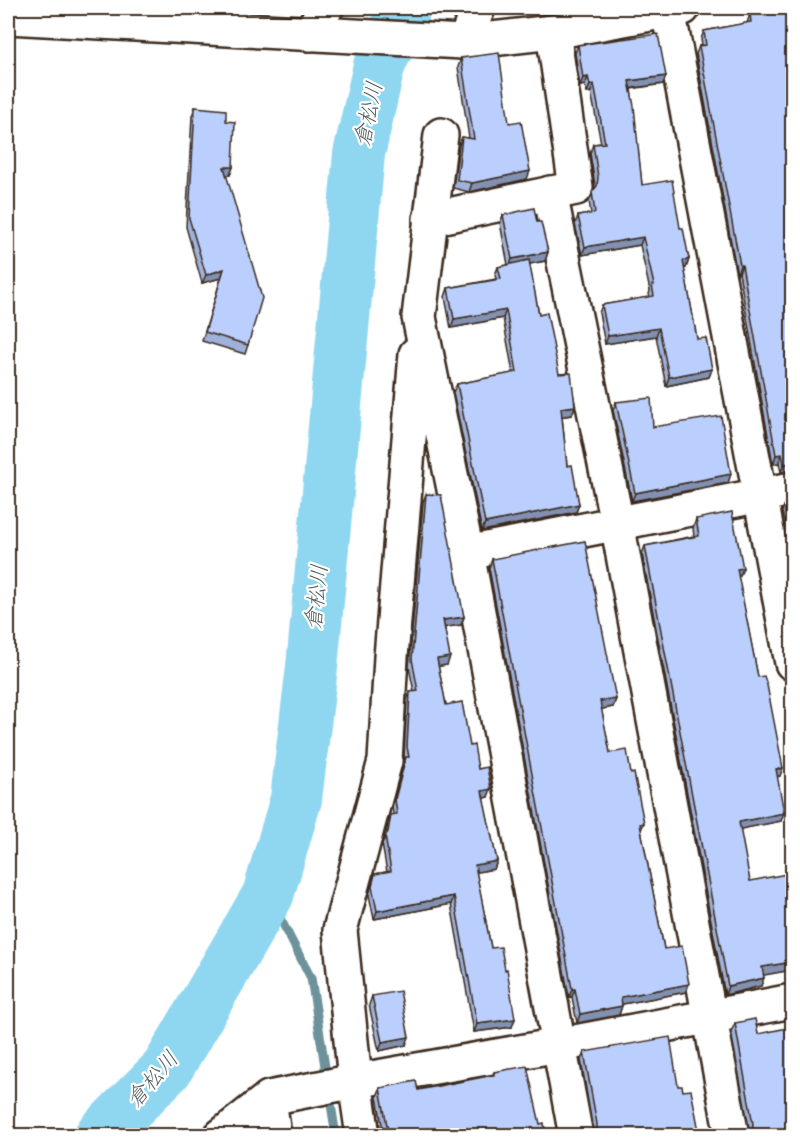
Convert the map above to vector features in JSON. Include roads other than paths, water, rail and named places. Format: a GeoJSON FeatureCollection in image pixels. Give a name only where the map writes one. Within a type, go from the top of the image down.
{"type":"FeatureCollection","features":[{"type":"Feature","properties":{"kind":"street"},"geometry":{"type":"LineString","coordinates":[[478,8],[465,42],[553,32],[676,9],[792,663]]}},
{"type":"Feature","properties":{"kind":"street"},"geometry":{"type":"LineString","coordinates":[[8,17],[211,18],[316,25],[463,42]]}},
{"type":"Feature","properties":{"kind":"street"},"geometry":{"type":"LineString","coordinates":[[430,219],[576,188],[553,32]]}},
{"type":"Feature","properties":{"kind":"street"},"geometry":{"type":"LineString","coordinates":[[363,1136],[355,1081],[340,930],[385,761],[390,657],[418,317],[441,135]]}},
{"type":"Feature","properties":{"kind":"street"},"geometry":{"type":"LineString","coordinates":[[550,193],[616,524],[732,1136]]}},
{"type":"Feature","properties":{"kind":"street"},"geometry":{"type":"LineString","coordinates":[[418,317],[467,553],[576,1136]]}},
{"type":"Feature","properties":{"kind":"street"},"geometry":{"type":"LineString","coordinates":[[467,553],[792,489]]}},
{"type":"Feature","properties":{"kind":"street"},"geometry":{"type":"LineString","coordinates":[[221,1136],[269,1098],[792,1001]]}},
{"type":"Feature","properties":{"kind":"street"},"geometry":{"type":"LineString","coordinates":[[269,1098],[273,1136]]}},
{"type":"Feature","properties":{"kind":"waterway","name":"倉松川"},"geometry":{"type":"LineString","coordinates":[[100,1136],[167,1069],[268,895],[296,799],[312,667],[359,154],[379,66],[405,8]]}},
{"type":"Feature","properties":{"kind":"waterway"},"geometry":{"type":"LineString","coordinates":[[268,895],[311,978],[336,1136]]}}]}
